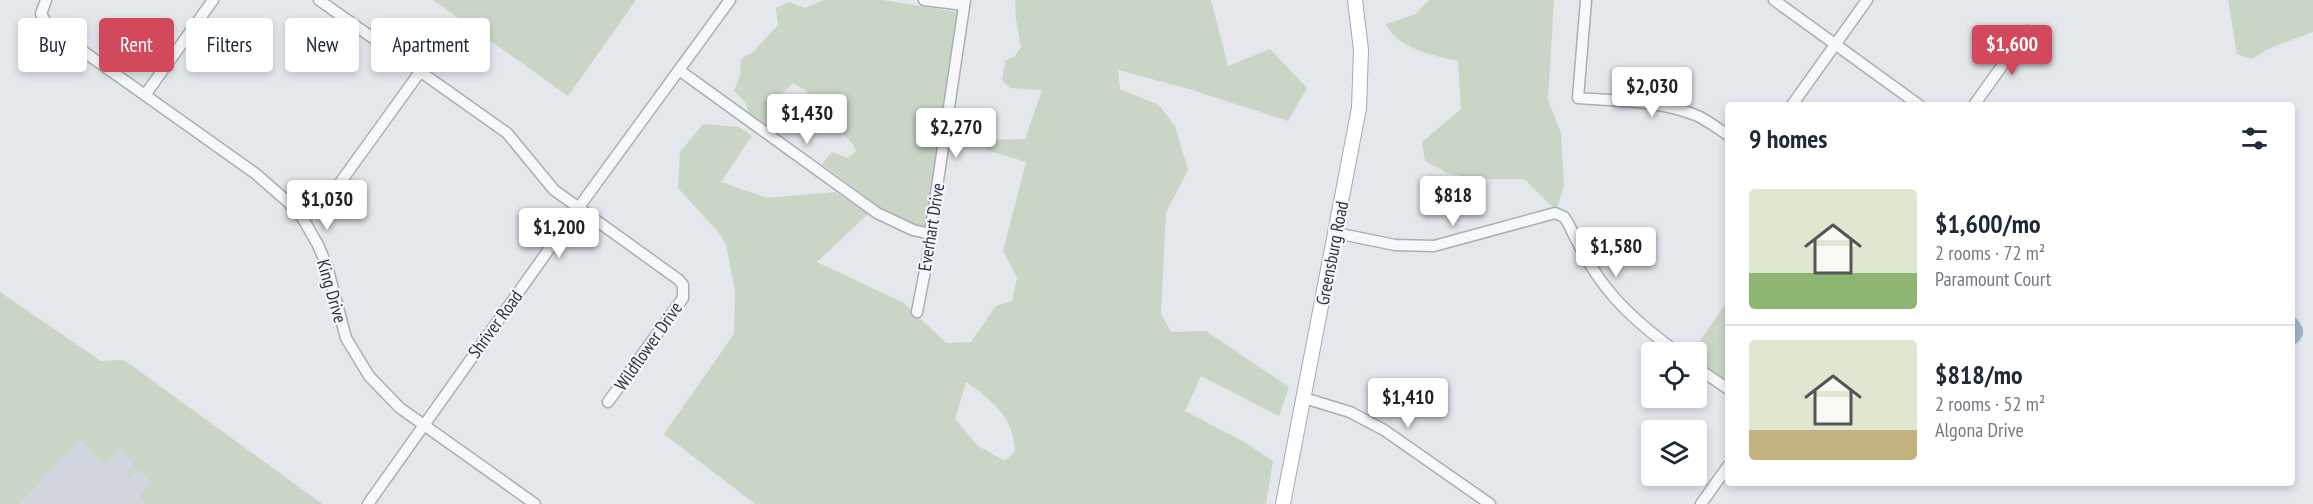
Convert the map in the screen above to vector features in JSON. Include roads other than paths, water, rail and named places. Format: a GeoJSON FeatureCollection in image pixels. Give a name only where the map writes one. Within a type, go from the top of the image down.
{"type":"FeatureCollection","features":[{"type":"Feature","properties":{"kind":"main road","name":"Greensburg Road"},"geometry":{"type":"LineString","coordinates":[[1283,504],[1361,91],[1362,50],[1355,0]]}},
{"type":"Feature","properties":{"kind":"street","name":"King Drive"},"geometry":{"type":"LineString","coordinates":[[46,0],[41,14],[49,27],[256,174],[288,202],[302,217],[327,266],[340,321],[356,357],[383,393],[423,426],[535,504]]}},
{"type":"Feature","properties":{"kind":"street"},"geometry":{"type":"LineString","coordinates":[[145,95],[213,0]]}},
{"type":"Feature","properties":{"kind":"street","name":"Wildflower Drive"},"geometry":{"type":"LineString","coordinates":[[319,0],[371,37]]}},
{"type":"Feature","properties":{"kind":"street","name":"Shriver Road"},"geometry":{"type":"LineString","coordinates":[[368,504],[579,207],[730,0]]}},
{"type":"Feature","properties":{"kind":"street"},"geometry":{"type":"LineString","coordinates":[[924,0],[965,3]]}},
{"type":"Feature","properties":{"kind":"street"},"geometry":{"type":"LineString","coordinates":[[1586,0],[1578,99],[1656,104],[1679,109],[1700,118],[1725,133]]}},
{"type":"Feature","properties":{"kind":"street"},"geometry":{"type":"LineString","coordinates":[[1774,0],[1915,102]]}},
{"type":"Feature","properties":{"kind":"street"},"geometry":{"type":"LineString","coordinates":[[1794,102],[1867,0]]}},
{"type":"Feature","properties":{"kind":"street","name":"Everhart Drive"},"geometry":{"type":"LineString","coordinates":[[917,312],[930,245],[965,3]]}},
{"type":"Feature","properties":{"kind":"street"},"geometry":{"type":"LineString","coordinates":[[1976,102],[2027,31]]}},
{"type":"Feature","properties":{"kind":"street"},"geometry":{"type":"LineString","coordinates":[[679,70],[877,213],[913,230],[930,234]]}},
{"type":"Feature","properties":{"kind":"street"},"geometry":{"type":"LineString","coordinates":[[302,217],[337,187],[420,72]]}},
{"type":"Feature","properties":{"kind":"street","name":"Wildflower Drive"},"geometry":{"type":"LineString","coordinates":[[420,72],[507,134],[524,152],[543,179],[679,280],[684,292],[680,303],[608,402]]}},
{"type":"Feature","properties":{"kind":"street"},"geometry":{"type":"LineString","coordinates":[[1336,233],[1407,246],[1434,246],[1540,215],[1558,214],[1568,223],[1587,262],[1610,295],[1643,327],[1663,342]]}},
{"type":"Feature","properties":{"kind":"street"},"geometry":{"type":"LineString","coordinates":[[1707,375],[1725,388]]}},
{"type":"Feature","properties":{"kind":"street"},"geometry":{"type":"LineString","coordinates":[[1304,398],[1350,412],[1384,429],[1490,504]]}},
{"type":"Feature","properties":{"kind":"street"},"geometry":{"type":"LineString","coordinates":[[1701,504],[1725,470]]}},
{"type":"Feature","properties":{"kind":"water"},"geometry":{"type":"Polygon","coordinates":[[[2295,317],[2302,327],[2301,339],[2295,344],[2295,317]]]}}]}
